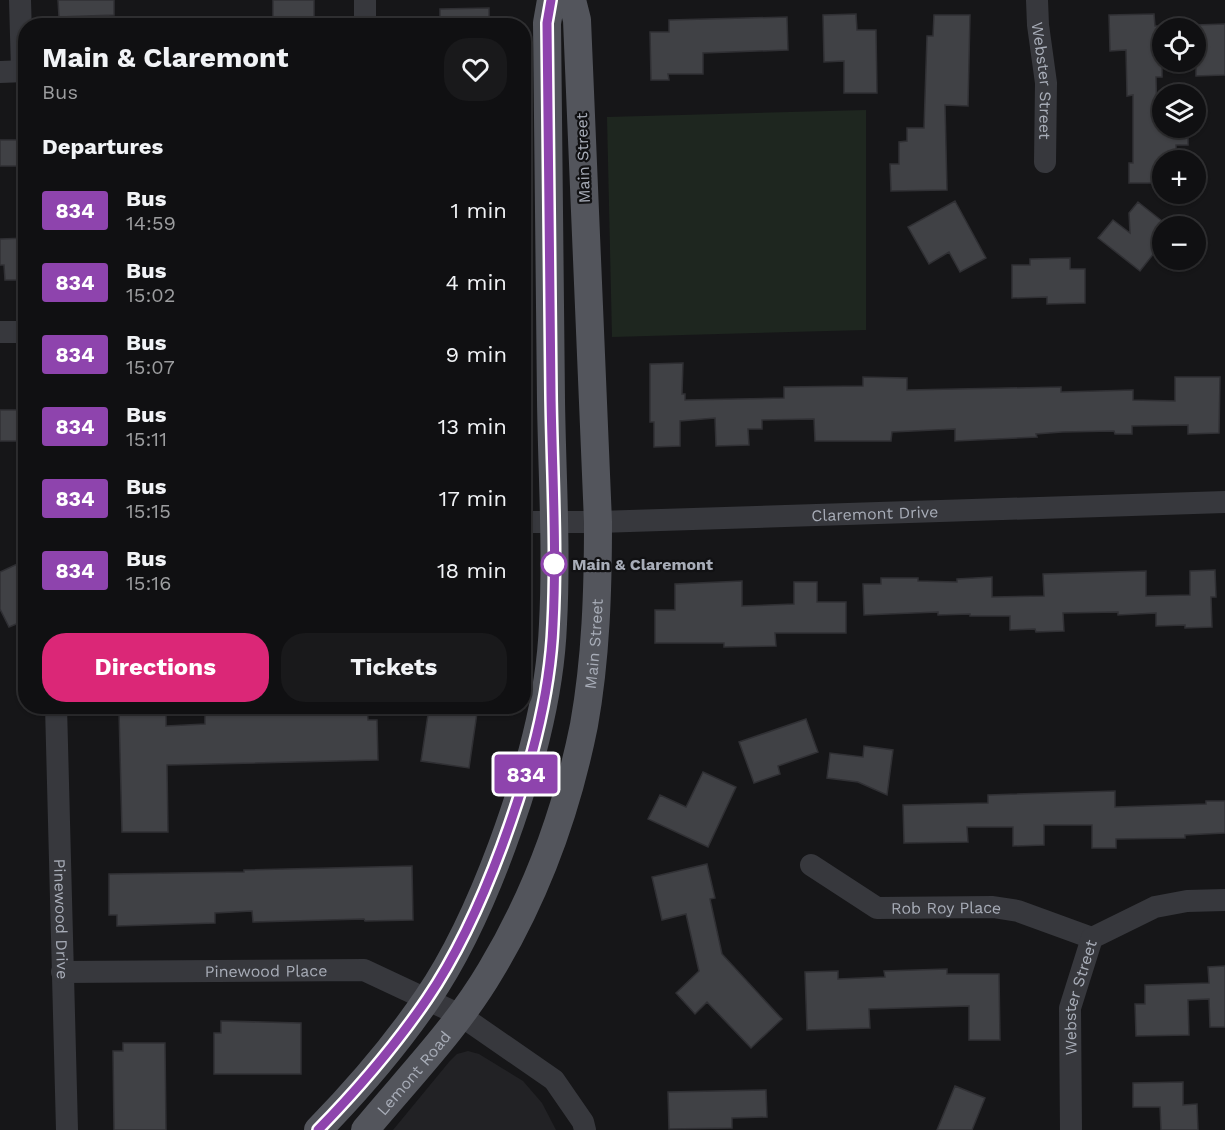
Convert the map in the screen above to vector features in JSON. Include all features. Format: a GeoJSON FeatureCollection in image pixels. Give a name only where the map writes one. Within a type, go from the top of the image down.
{"type":"FeatureCollection","features":[{"type":"Feature","properties":{"kind":"main road","name":"Main Street"},"geometry":{"type":"LineString","coordinates":[[427,1000],[453,958],[484,894],[520,796],[542,710],[553,626],[554,522],[547,23],[551,0]]}},
{"type":"Feature","properties":{"kind":"main road","name":"Main Street"},"geometry":{"type":"LineString","coordinates":[[460,1015],[490,972],[525,910],[561,812],[584,725],[594,641],[598,522],[577,20],[572,0]]}},
{"type":"Feature","properties":{"kind":"main road","name":"Lemont Road"},"geometry":{"type":"LineString","coordinates":[[318,1130],[350,1097],[427,1000]]}},
{"type":"Feature","properties":{"kind":"main road","name":"Lemont Road"},"geometry":{"type":"LineString","coordinates":[[365,1130],[460,1015]]}},
{"type":"Feature","properties":{"kind":"street"},"geometry":{"type":"LineString","coordinates":[[19,18],[20,0]]}},
{"type":"Feature","properties":{"kind":"street"},"geometry":{"type":"LineString","coordinates":[[365,0],[365,18]]}},
{"type":"Feature","properties":{"kind":"street","name":"Webster Street"},"geometry":{"type":"LineString","coordinates":[[1037,0],[1038,25],[1047,83],[1045,162]]}},
{"type":"Feature","properties":{"kind":"street"},"geometry":{"type":"LineString","coordinates":[[16,72],[18,36]]}},
{"type":"Feature","properties":{"kind":"street"},"geometry":{"type":"LineString","coordinates":[[0,332],[18,332]]}},
{"type":"Feature","properties":{"kind":"street","name":"Claremont Drive"},"geometry":{"type":"LineString","coordinates":[[531,522],[598,522],[1225,502]]}},
{"type":"Feature","properties":{"kind":"street","name":"Pinewood Drive"},"geometry":{"type":"LineString","coordinates":[[56,714],[67,1130]]}},
{"type":"Feature","properties":{"kind":"street","name":"Rob Roy Place"},"geometry":{"type":"LineString","coordinates":[[811,865],[878,908],[993,907],[1018,911],[1092,938]]}},
{"type":"Feature","properties":{"kind":"street","name":"Webster Street"},"geometry":{"type":"LineString","coordinates":[[1071,1130],[1070,1008],[1092,938],[1155,907],[1173,902],[1225,900]]}},
{"type":"Feature","properties":{"kind":"street","name":"Pinewood Place"},"geometry":{"type":"LineString","coordinates":[[62,972],[364,970],[460,1015]]}},
{"type":"Feature","properties":{"kind":"street"},"geometry":{"type":"LineString","coordinates":[[460,1015],[554,1080],[583,1122],[585,1130]]}},
{"type":"Feature","properties":{"kind":"shaded area"},"geometry":{"type":"Polygon","coordinates":[[[866,110],[866,330],[612,337],[607,117],[866,110]]]}},
{"type":"Feature","properties":{"kind":"shaded area"},"geometry":{"type":"Polygon","coordinates":[[[468,1051],[479,1054],[523,1081],[542,1103],[556,1130],[393,1130],[449,1062],[457,1054],[468,1051]]]}},
{"type":"Feature","properties":{"kind":"building"},"geometry":{"type":"Polygon","coordinates":[[[58,0],[114,0],[114,15],[59,17],[58,0]]]}},
{"type":"Feature","properties":{"kind":"building"},"geometry":{"type":"Polygon","coordinates":[[[273,0],[314,0],[314,18],[273,18],[273,0]]]}},
{"type":"Feature","properties":{"kind":"building"},"geometry":{"type":"Polygon","coordinates":[[[489,8],[489,18],[440,18],[440,9],[489,8]]]}},
{"type":"Feature","properties":{"kind":"building"},"geometry":{"type":"Polygon","coordinates":[[[856,14],[857,30],[876,30],[877,93],[844,93],[844,61],[824,62],[823,15],[856,14]]]}},
{"type":"Feature","properties":{"kind":"building"},"geometry":{"type":"Polygon","coordinates":[[[1154,14],[1154,18],[1152,18],[1152,72],[1162,72],[1162,77],[1156,77],[1156,84],[1152,84],[1152,138],[1188,138],[1188,145],[1176,145],[1176,150],[1152,150],[1152,183],[1129,183],[1129,163],[1133,163],[1133,95],[1127,96],[1126,50],[1110,51],[1109,15],[1154,14]]]}},
{"type":"Feature","properties":{"kind":"building"},"geometry":{"type":"Polygon","coordinates":[[[934,15],[970,15],[968,106],[945,105],[947,190],[891,191],[890,164],[899,164],[899,142],[907,141],[907,128],[924,128],[927,36],[933,36],[934,15]]]}},
{"type":"Feature","properties":{"kind":"building"},"geometry":{"type":"Polygon","coordinates":[[[787,17],[788,50],[703,53],[703,74],[668,74],[669,80],[651,80],[650,32],[669,32],[669,20],[787,17]]]}},
{"type":"Feature","properties":{"kind":"building"},"geometry":{"type":"Polygon","coordinates":[[[1225,24],[1225,75],[1196,76],[1196,72],[1206,72],[1206,25],[1225,24]]]}},
{"type":"Feature","properties":{"kind":"building"},"geometry":{"type":"Polygon","coordinates":[[[0,140],[18,140],[18,166],[0,166],[0,140]]]}},
{"type":"Feature","properties":{"kind":"building"},"geometry":{"type":"Polygon","coordinates":[[[955,201],[986,258],[960,272],[949,252],[929,264],[908,227],[955,201]]]}},
{"type":"Feature","properties":{"kind":"building"},"geometry":{"type":"Polygon","coordinates":[[[1138,202],[1156,216],[1152,216],[1152,256],[1140,271],[1098,238],[1113,220],[1130,233],[1129,213],[1138,202]]]}},
{"type":"Feature","properties":{"kind":"building"},"geometry":{"type":"Polygon","coordinates":[[[18,238],[18,280],[5,280],[4,265],[0,265],[0,239],[18,238]]]}},
{"type":"Feature","properties":{"kind":"building"},"geometry":{"type":"Polygon","coordinates":[[[1070,258],[1070,269],[1085,269],[1085,303],[1047,304],[1047,297],[1012,298],[1012,265],[1030,265],[1030,259],[1070,258]]]}},
{"type":"Feature","properties":{"kind":"building"},"geometry":{"type":"Polygon","coordinates":[[[683,363],[682,394],[685,394],[685,400],[784,398],[784,387],[863,386],[863,377],[907,378],[907,390],[1061,387],[1061,392],[1133,390],[1133,400],[1175,401],[1175,377],[1220,377],[1219,433],[1188,434],[1188,425],[1132,426],[1132,434],[1115,434],[1114,431],[1062,432],[1036,434],[1037,437],[955,441],[955,429],[892,432],[891,441],[815,441],[814,419],[762,420],[762,429],[748,429],[749,445],[716,446],[715,418],[680,421],[680,446],[654,447],[654,422],[650,422],[650,364],[683,363]]]}},
{"type":"Feature","properties":{"kind":"building"},"geometry":{"type":"Polygon","coordinates":[[[0,410],[18,410],[18,441],[0,441],[0,410]]]}},
{"type":"Feature","properties":{"kind":"building"},"geometry":{"type":"Polygon","coordinates":[[[18,564],[18,623],[9,627],[0,609],[0,572],[18,564]]]}},
{"type":"Feature","properties":{"kind":"building"},"geometry":{"type":"Polygon","coordinates":[[[1215,570],[1216,597],[1211,597],[1212,627],[1156,626],[1156,613],[1118,615],[1118,612],[1063,613],[1064,631],[1036,632],[1035,629],[1010,630],[1010,616],[938,615],[938,612],[864,615],[863,584],[881,584],[881,578],[918,578],[918,581],[957,582],[957,579],[992,577],[992,597],[1044,596],[1043,574],[1146,571],[1146,596],[1190,595],[1190,571],[1215,570]]]}},
{"type":"Feature","properties":{"kind":"building"},"geometry":{"type":"Polygon","coordinates":[[[742,581],[742,606],[794,604],[794,582],[817,582],[817,602],[846,602],[846,633],[775,633],[776,646],[724,647],[724,643],[655,643],[655,610],[675,610],[675,584],[742,581]]]}},
{"type":"Feature","properties":{"kind":"building"},"geometry":{"type":"Polygon","coordinates":[[[119,714],[166,714],[166,726],[205,724],[205,714],[368,714],[368,720],[377,720],[378,760],[167,765],[168,832],[122,832],[119,714]]]}},
{"type":"Feature","properties":{"kind":"building"},"geometry":{"type":"Polygon","coordinates":[[[428,714],[477,714],[469,768],[421,761],[428,714]]]}},
{"type":"Feature","properties":{"kind":"building"},"geometry":{"type":"Polygon","coordinates":[[[806,719],[818,752],[778,766],[780,774],[754,783],[739,742],[806,719]]]}},
{"type":"Feature","properties":{"kind":"building"},"geometry":{"type":"Polygon","coordinates":[[[864,746],[893,750],[887,795],[858,782],[827,778],[830,753],[863,757],[864,746]]]}},
{"type":"Feature","properties":{"kind":"building"},"geometry":{"type":"Polygon","coordinates":[[[703,772],[736,787],[708,847],[648,819],[660,795],[686,807],[703,772]]]}},
{"type":"Feature","properties":{"kind":"building"},"geometry":{"type":"Polygon","coordinates":[[[1115,791],[1115,807],[1206,804],[1206,801],[1225,801],[1225,833],[1185,835],[1185,838],[1116,839],[1116,848],[1092,848],[1092,825],[1044,825],[1044,845],[1013,846],[1013,827],[967,827],[968,842],[904,843],[903,805],[988,803],[988,795],[1115,791]]]}},
{"type":"Feature","properties":{"kind":"building"},"geometry":{"type":"Polygon","coordinates":[[[707,864],[715,898],[710,899],[722,954],[782,1019],[751,1048],[707,1002],[695,1014],[676,993],[699,971],[686,914],[662,920],[652,877],[707,864]]]}},
{"type":"Feature","properties":{"kind":"building"},"geometry":{"type":"Polygon","coordinates":[[[412,866],[413,920],[253,922],[252,911],[215,913],[215,923],[117,926],[117,915],[109,915],[109,874],[412,866]]]}},
{"type":"Feature","properties":{"kind":"building"},"geometry":{"type":"Polygon","coordinates":[[[1225,966],[1225,1027],[1210,1027],[1209,999],[1188,1000],[1189,1035],[1136,1036],[1135,1004],[1145,1004],[1145,985],[1209,983],[1208,967],[1225,966]]]}},
{"type":"Feature","properties":{"kind":"building"},"geometry":{"type":"Polygon","coordinates":[[[947,969],[947,974],[999,974],[1000,1040],[969,1040],[969,1006],[869,1009],[870,1028],[807,1030],[805,972],[838,971],[838,979],[885,977],[884,971],[947,969]]]}},
{"type":"Feature","properties":{"kind":"building"},"geometry":{"type":"Polygon","coordinates":[[[221,1021],[301,1023],[301,1074],[214,1074],[214,1033],[221,1033],[221,1021]]]}},
{"type":"Feature","properties":{"kind":"building"},"geometry":{"type":"Polygon","coordinates":[[[123,1043],[165,1043],[166,1130],[114,1130],[113,1051],[123,1051],[123,1043]]]}},
{"type":"Feature","properties":{"kind":"building"},"geometry":{"type":"Polygon","coordinates":[[[1183,1082],[1183,1105],[1197,1104],[1198,1130],[1161,1130],[1160,1107],[1133,1107],[1133,1083],[1183,1082]]]}},
{"type":"Feature","properties":{"kind":"building"},"geometry":{"type":"Polygon","coordinates":[[[955,1086],[985,1098],[972,1130],[937,1130],[955,1086]]]}},
{"type":"Feature","properties":{"kind":"building"},"geometry":{"type":"Polygon","coordinates":[[[766,1090],[767,1117],[732,1118],[732,1128],[669,1129],[668,1092],[766,1090]]]}},
{"type":"Feature","properties":{"kind":"bus line","name":"834"},"geometry":{"type":"LineString","coordinates":[[318,1130],[350,1097],[398,1037],[427,1000],[453,958],[484,894],[520,796],[542,710],[553,626],[554,522],[547,23],[551,0]]}},
{"type":"Feature","properties":{"kind":"place","name":"Main & Claremont"},"geometry":{"type":"Point","coordinates":[554,564]}}]}
